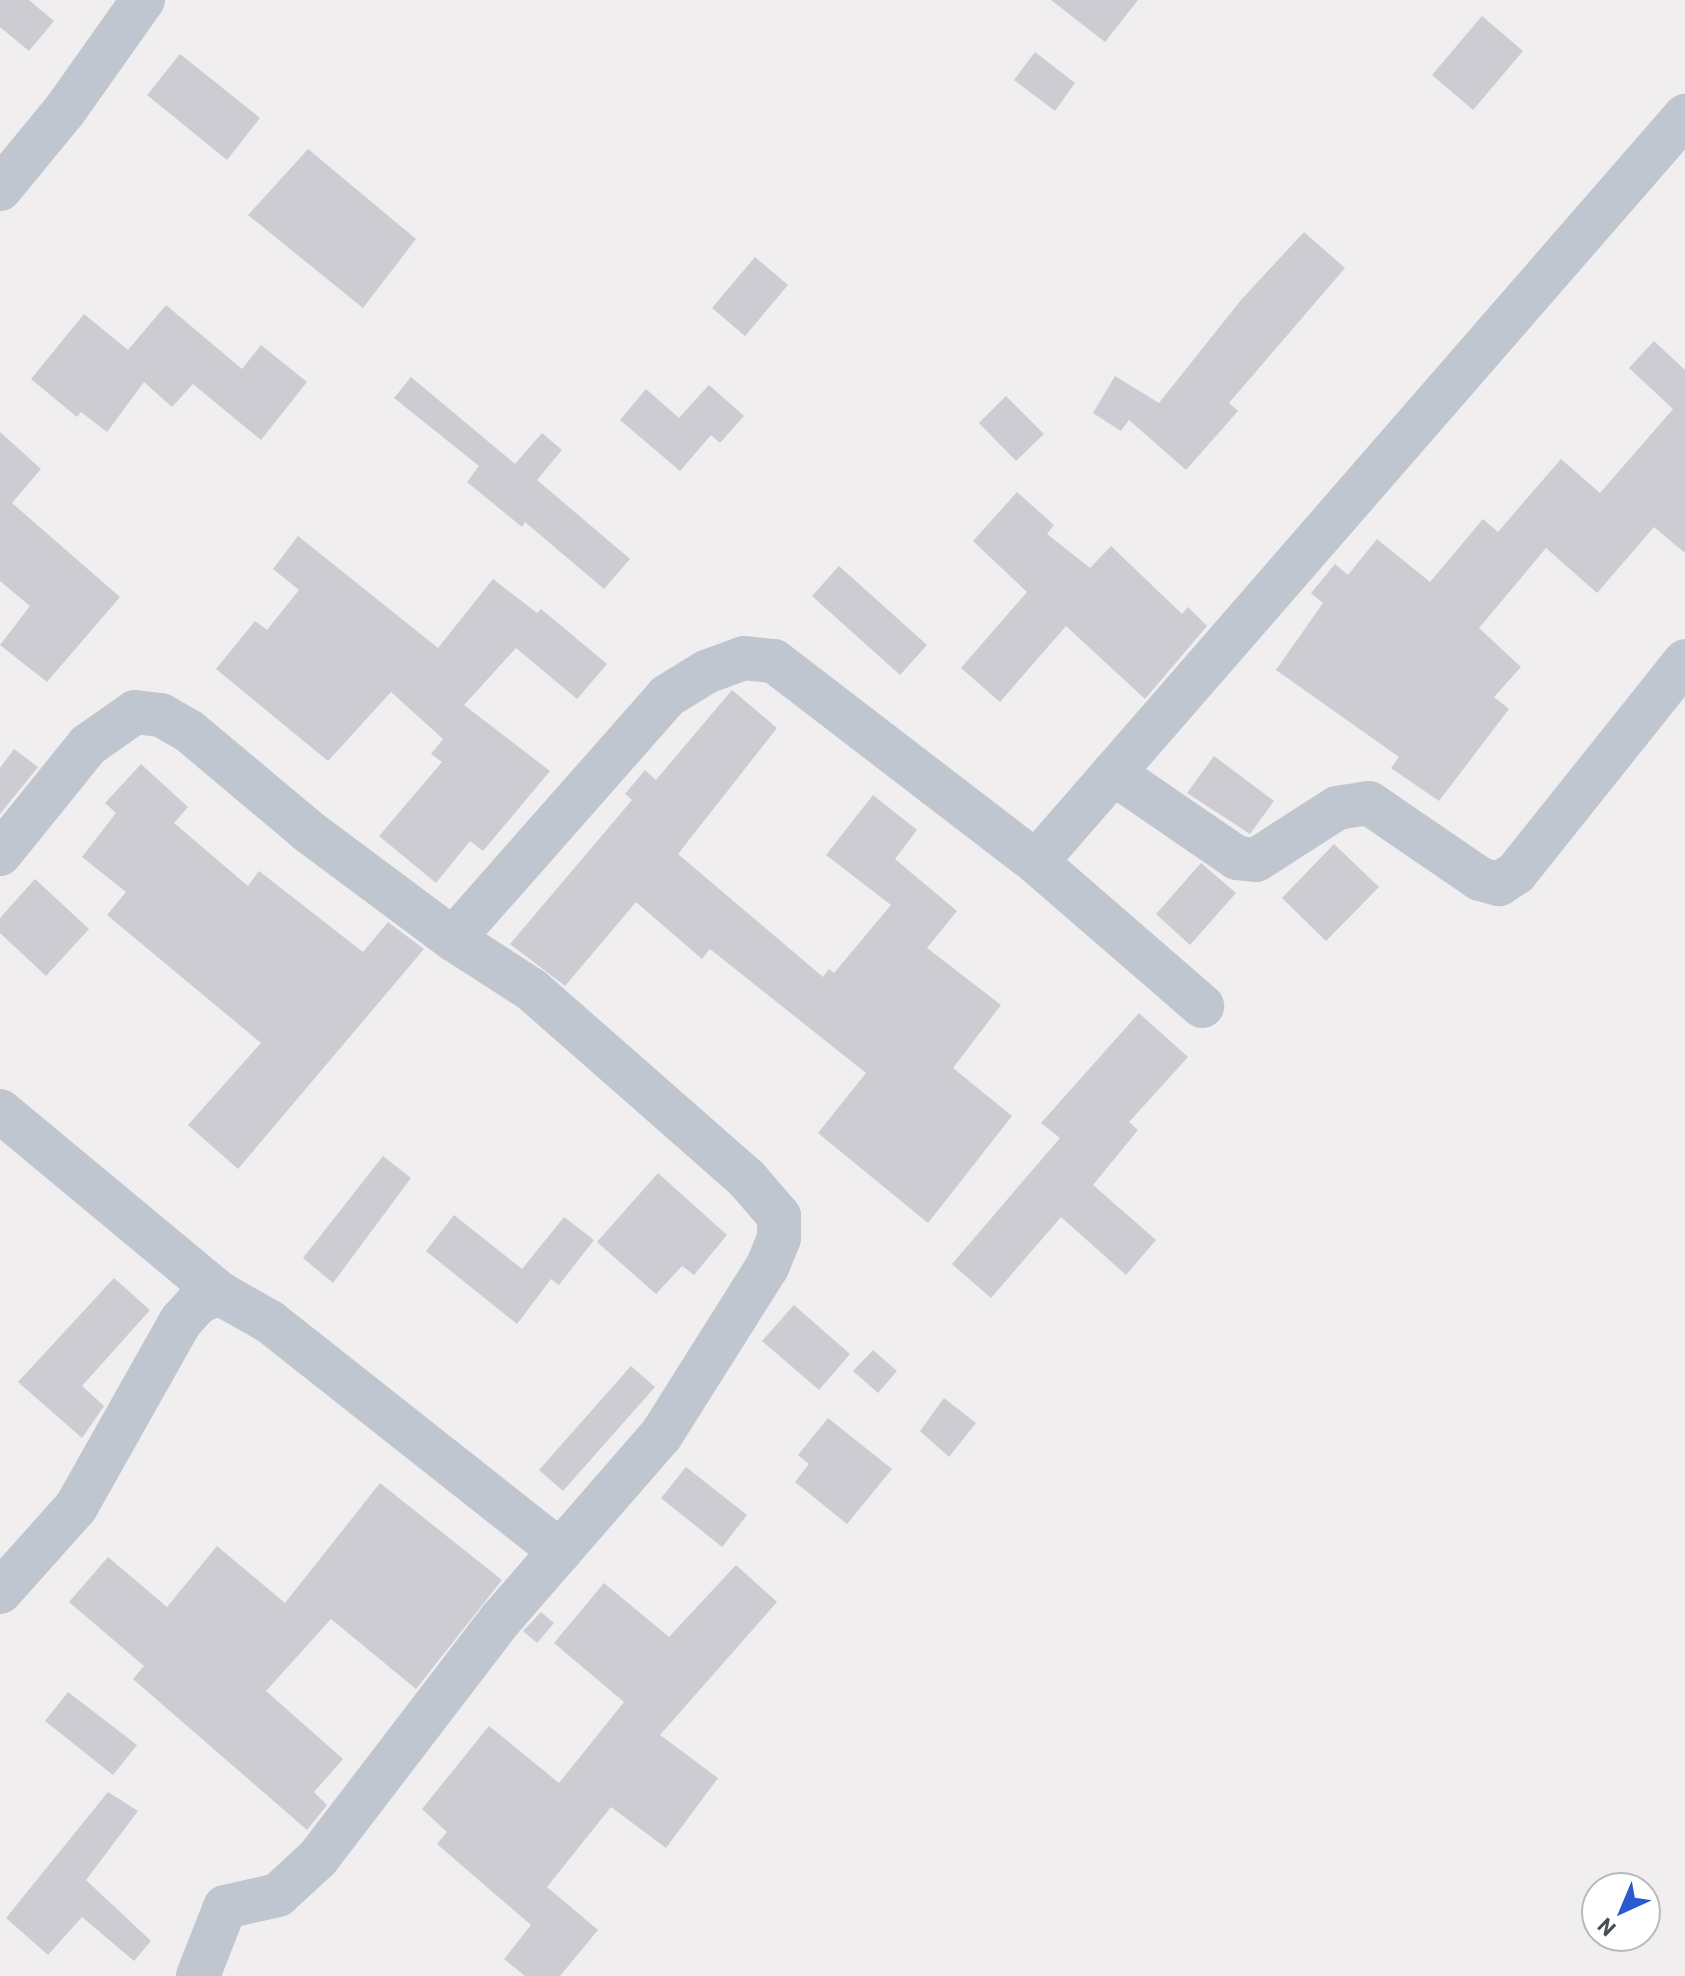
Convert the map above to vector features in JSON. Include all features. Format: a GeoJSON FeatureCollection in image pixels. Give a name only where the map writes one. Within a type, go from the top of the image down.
{"type":"FeatureCollection","features":[{"type":"Feature","properties":{"kind":"street"},"geometry":{"type":"LineString","coordinates":[[0,189],[65,110],[143,0]]}},
{"type":"Feature","properties":{"kind":"street"},"geometry":{"type":"LineString","coordinates":[[1036,862],[1685,116]]}},
{"type":"Feature","properties":{"kind":"street"},"geometry":{"type":"LineString","coordinates":[[453,939],[667,696],[706,672],[744,658],[774,661],[1036,862],[1202,1006]]}},
{"type":"Feature","properties":{"kind":"street"},"geometry":{"type":"LineString","coordinates":[[1113,773],[1237,858],[1256,860],[1337,808],[1369,803],[1480,879],[1499,884],[1516,873],[1685,661]]}},
{"type":"Feature","properties":{"kind":"street"},"geometry":{"type":"LineString","coordinates":[[0,854],[88,745],[135,712],[161,715],[189,731],[308,831],[453,939],[532,990],[747,1179],[779,1216],[779,1238],[767,1267],[661,1435],[500,1620],[317,1859],[278,1895],[225,1907],[198,1976]]}},
{"type":"Feature","properties":{"kind":"street"},"geometry":{"type":"LineString","coordinates":[[0,1111],[219,1293],[270,1322],[560,1551]]}},
{"type":"Feature","properties":{"kind":"street"},"geometry":{"type":"LineString","coordinates":[[0,1592],[76,1507],[181,1321],[197,1303],[219,1293]]}},
{"type":"Feature","properties":{"kind":"building"},"geometry":{"type":"Polygon","coordinates":[[[0,0],[29,0],[54,21],[29,51],[0,27],[0,0]]]}},
{"type":"Feature","properties":{"kind":"building"},"geometry":{"type":"Polygon","coordinates":[[[1051,0],[1138,0],[1105,42],[1051,0]]]}},
{"type":"Feature","properties":{"kind":"building"},"geometry":{"type":"Polygon","coordinates":[[[1482,16],[1523,51],[1473,110],[1432,75],[1482,16]]]}},
{"type":"Feature","properties":{"kind":"building"},"geometry":{"type":"Polygon","coordinates":[[[1035,52],[1075,83],[1055,111],[1014,80],[1035,52]]]}},
{"type":"Feature","properties":{"kind":"building"},"geometry":{"type":"Polygon","coordinates":[[[180,54],[260,118],[227,160],[147,95],[180,54]]]}},
{"type":"Feature","properties":{"kind":"building"},"geometry":{"type":"Polygon","coordinates":[[[308,149],[416,239],[363,308],[248,215],[308,149]]]}},
{"type":"Feature","properties":{"kind":"building"},"geometry":{"type":"Polygon","coordinates":[[[1304,232],[1345,268],[1229,403],[1238,411],[1186,470],[1129,420],[1121,431],[1093,413],[1115,376],[1159,403],[1241,300],[1304,232]]]}},
{"type":"Feature","properties":{"kind":"building"},"geometry":{"type":"Polygon","coordinates":[[[755,257],[788,285],[745,336],[712,308],[755,257]]]}},
{"type":"Feature","properties":{"kind":"building"},"geometry":{"type":"Polygon","coordinates":[[[166,305],[242,369],[261,345],[307,382],[261,440],[193,384],[172,407],[144,382],[107,432],[81,412],[77,417],[31,379],[84,314],[128,350],[166,305]]]}},
{"type":"Feature","properties":{"kind":"building"},"geometry":{"type":"Polygon","coordinates":[[[1654,341],[1685,370],[1685,553],[1654,527],[1597,593],[1546,548],[1479,628],[1521,667],[1494,697],[1509,709],[1439,801],[1391,768],[1399,757],[1276,670],[1323,603],[1311,593],[1335,564],[1348,575],[1377,539],[1430,582],[1483,519],[1498,532],[1561,459],[1600,493],[1673,409],[1629,368],[1654,341]]]}},
{"type":"Feature","properties":{"kind":"building"},"geometry":{"type":"Polygon","coordinates":[[[411,377],[515,464],[542,433],[562,450],[537,480],[630,559],[604,589],[525,522],[522,527],[467,482],[479,466],[394,398],[411,377]]]}},
{"type":"Feature","properties":{"kind":"building"},"geometry":{"type":"Polygon","coordinates":[[[709,385],[744,416],[720,443],[711,435],[680,471],[620,420],[646,389],[679,418],[709,385]]]}},
{"type":"Feature","properties":{"kind":"building"},"geometry":{"type":"Polygon","coordinates":[[[1006,396],[1044,434],[1016,461],[979,423],[1006,396]]]}},
{"type":"Feature","properties":{"kind":"building"},"geometry":{"type":"Polygon","coordinates":[[[0,432],[41,469],[12,503],[120,597],[47,682],[0,645],[30,606],[0,581],[0,432]]]}},
{"type":"Feature","properties":{"kind":"building"},"geometry":{"type":"Polygon","coordinates":[[[1017,492],[1054,525],[1047,534],[1090,568],[1111,546],[1182,614],[1188,607],[1207,626],[1145,699],[1066,626],[1000,702],[961,668],[1027,592],[973,541],[1017,492]]]}},
{"type":"Feature","properties":{"kind":"building"},"geometry":{"type":"Polygon","coordinates":[[[298,536],[438,648],[493,579],[537,613],[541,609],[607,664],[577,699],[516,648],[464,705],[550,771],[483,851],[470,841],[436,883],[379,836],[442,762],[431,754],[443,739],[391,692],[328,761],[216,669],[255,621],[267,630],[299,590],[273,569],[298,536]]]}},
{"type":"Feature","properties":{"kind":"building"},"geometry":{"type":"Polygon","coordinates":[[[839,566],[927,645],[900,675],[812,596],[839,566]]]}},
{"type":"Feature","properties":{"kind":"building"},"geometry":{"type":"Polygon","coordinates":[[[732,690],[777,728],[678,854],[823,977],[829,969],[834,973],[891,905],[826,855],[873,795],[917,830],[895,859],[957,911],[927,948],[1001,1005],[953,1068],[1012,1116],[928,1223],[818,1133],[866,1073],[710,949],[702,959],[636,902],[565,986],[510,944],[632,800],[625,794],[645,770],[656,780],[732,690]]]}},
{"type":"Feature","properties":{"kind":"building"},"geometry":{"type":"Polygon","coordinates":[[[14,749],[38,767],[0,814],[0,768],[14,749]]]}},
{"type":"Feature","properties":{"kind":"building"},"geometry":{"type":"Polygon","coordinates":[[[1214,756],[1274,801],[1250,834],[1187,793],[1214,756]]]}},
{"type":"Feature","properties":{"kind":"building"},"geometry":{"type":"Polygon","coordinates":[[[141,764],[188,807],[174,823],[248,886],[259,871],[363,952],[388,922],[424,949],[238,1169],[188,1125],[261,1043],[107,915],[126,892],[82,857],[116,813],[105,803],[141,764]]]}},
{"type":"Feature","properties":{"kind":"building"},"geometry":{"type":"Polygon","coordinates":[[[1334,844],[1379,887],[1326,941],[1282,898],[1334,844]]]}},
{"type":"Feature","properties":{"kind":"building"},"geometry":{"type":"Polygon","coordinates":[[[1201,863],[1236,893],[1190,945],[1156,914],[1201,863]]]}},
{"type":"Feature","properties":{"kind":"building"},"geometry":{"type":"Polygon","coordinates":[[[35,879],[89,929],[46,976],[0,933],[0,918],[35,879]]]}},
{"type":"Feature","properties":{"kind":"building"},"geometry":{"type":"Polygon","coordinates":[[[1139,1013],[1188,1057],[1129,1122],[1138,1130],[1093,1185],[1156,1240],[1126,1275],[1061,1217],[991,1298],[952,1264],[1060,1138],[1041,1123],[1139,1013]]]}},
{"type":"Feature","properties":{"kind":"building"},"geometry":{"type":"Polygon","coordinates":[[[383,1156],[411,1178],[333,1283],[303,1258],[383,1156]]]}},
{"type":"Feature","properties":{"kind":"building"},"geometry":{"type":"Polygon","coordinates":[[[658,1173],[727,1235],[694,1275],[682,1266],[656,1294],[597,1242],[658,1173]]]}},
{"type":"Feature","properties":{"kind":"building"},"geometry":{"type":"Polygon","coordinates":[[[454,1215],[522,1269],[564,1217],[594,1240],[559,1285],[551,1279],[517,1324],[426,1251],[454,1215]]]}},
{"type":"Feature","properties":{"kind":"building"},"geometry":{"type":"Polygon","coordinates":[[[114,1278],[150,1310],[82,1386],[104,1406],[82,1438],[18,1382],[114,1278]]]}},
{"type":"Feature","properties":{"kind":"building"},"geometry":{"type":"Polygon","coordinates":[[[794,1305],[850,1354],[819,1390],[762,1341],[794,1305]]]}},
{"type":"Feature","properties":{"kind":"building"},"geometry":{"type":"Polygon","coordinates":[[[873,1350],[897,1371],[878,1393],[853,1371],[873,1350]]]}},
{"type":"Feature","properties":{"kind":"building"},"geometry":{"type":"Polygon","coordinates":[[[631,1366],[655,1387],[563,1491],[539,1470],[631,1366]]]}},
{"type":"Feature","properties":{"kind":"building"},"geometry":{"type":"Polygon","coordinates":[[[944,1398],[976,1423],[949,1457],[920,1431],[944,1398]]]}},
{"type":"Feature","properties":{"kind":"building"},"geometry":{"type":"Polygon","coordinates":[[[828,1418],[892,1469],[847,1524],[795,1482],[809,1464],[798,1455],[828,1418]]]}},
{"type":"Feature","properties":{"kind":"building"},"geometry":{"type":"Polygon","coordinates":[[[686,1467],[747,1515],[722,1547],[661,1498],[686,1467]]]}},
{"type":"Feature","properties":{"kind":"building"},"geometry":{"type":"Polygon","coordinates":[[[380,1483],[502,1580],[416,1689],[331,1619],[266,1691],[343,1759],[314,1792],[327,1805],[307,1830],[133,1679],[144,1666],[69,1602],[108,1557],[167,1607],[217,1546],[285,1603],[380,1483]]]}},
{"type":"Feature","properties":{"kind":"building"},"geometry":{"type":"Polygon","coordinates":[[[736,1565],[777,1602],[660,1735],[718,1778],[666,1848],[611,1807],[547,1887],[598,1930],[560,1976],[525,1976],[504,1959],[531,1925],[437,1844],[447,1832],[422,1809],[489,1726],[559,1783],[624,1702],[554,1643],[604,1583],[669,1637],[736,1565]]]}},
{"type":"Feature","properties":{"kind":"building"},"geometry":{"type":"Polygon","coordinates":[[[541,1612],[554,1623],[537,1643],[523,1631],[541,1612]]]}},
{"type":"Feature","properties":{"kind":"building"},"geometry":{"type":"Polygon","coordinates":[[[68,1692],[137,1745],[113,1775],[45,1721],[68,1692]]]}},
{"type":"Feature","properties":{"kind":"building"},"geometry":{"type":"Polygon","coordinates":[[[108,1792],[138,1811],[86,1880],[151,1941],[134,1961],[82,1917],[48,1955],[6,1918],[108,1792]]]}}]}
